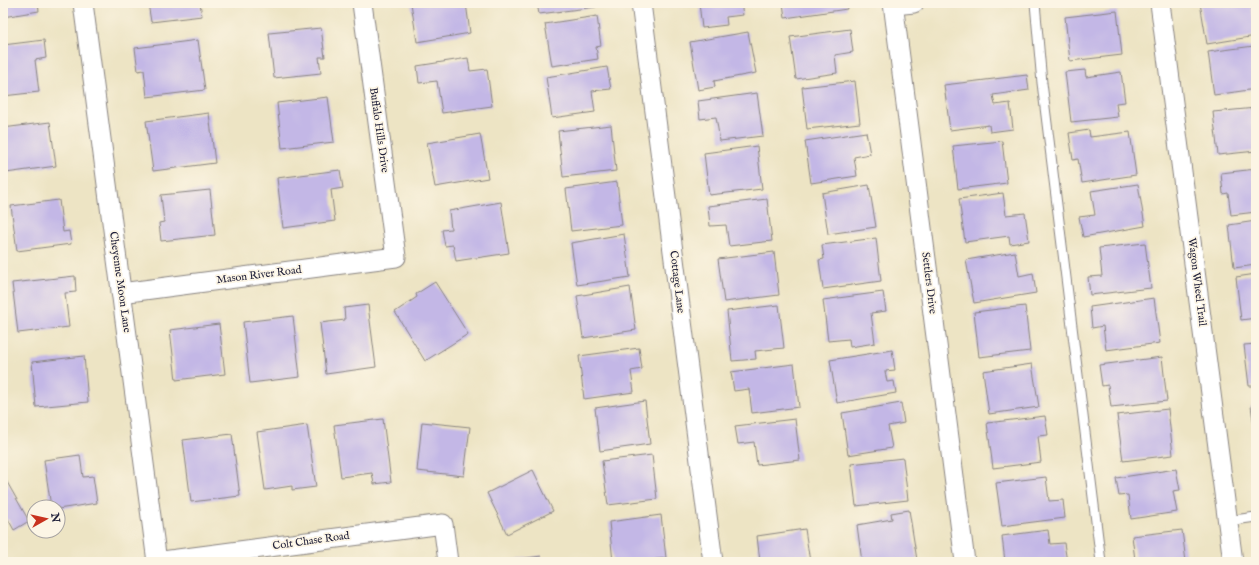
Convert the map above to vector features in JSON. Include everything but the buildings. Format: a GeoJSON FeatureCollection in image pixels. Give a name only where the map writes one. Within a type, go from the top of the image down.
{"type":"FeatureCollection","features":[{"type":"Feature","properties":{"kind":"street","name":"Cheyenne Moon Lane"},"geometry":{"type":"LineString","coordinates":[[83,3],[156,562]]}},
{"type":"Feature","properties":{"kind":"street","name":"Buffalo Hills Drive"},"geometry":{"type":"LineString","coordinates":[[362,3],[396,257]]}},
{"type":"Feature","properties":{"kind":"street","name":"Cottage Lane"},"geometry":{"type":"LineString","coordinates":[[641,3],[713,562]]}},
{"type":"Feature","properties":{"kind":"street"},"geometry":{"type":"LineString","coordinates":[[893,4],[914,3]]}},
{"type":"Feature","properties":{"kind":"street","name":"Wagon Wheel Trail"},"geometry":{"type":"LineString","coordinates":[[1160,3],[1233,562]]}},
{"type":"Feature","properties":{"kind":"street","name":"Settlers Drive"},"geometry":{"type":"LineString","coordinates":[[893,4],[965,562]]}},
{"type":"Feature","properties":{"kind":"street","name":"Mason River Road"},"geometry":{"type":"LineString","coordinates":[[121,294],[396,257]]}},
{"type":"Feature","properties":{"kind":"street","name":"Colt Chase Road"},"geometry":{"type":"LineString","coordinates":[[156,562],[443,524],[448,562]]}},
{"type":"Feature","properties":{"kind":"lane"},"geometry":{"type":"LineString","coordinates":[[1035,3],[1042,83],[1101,562]]}},
{"type":"Feature","properties":{"kind":"lane"},"geometry":{"type":"LineString","coordinates":[[1227,521],[1256,517]]}}]}
